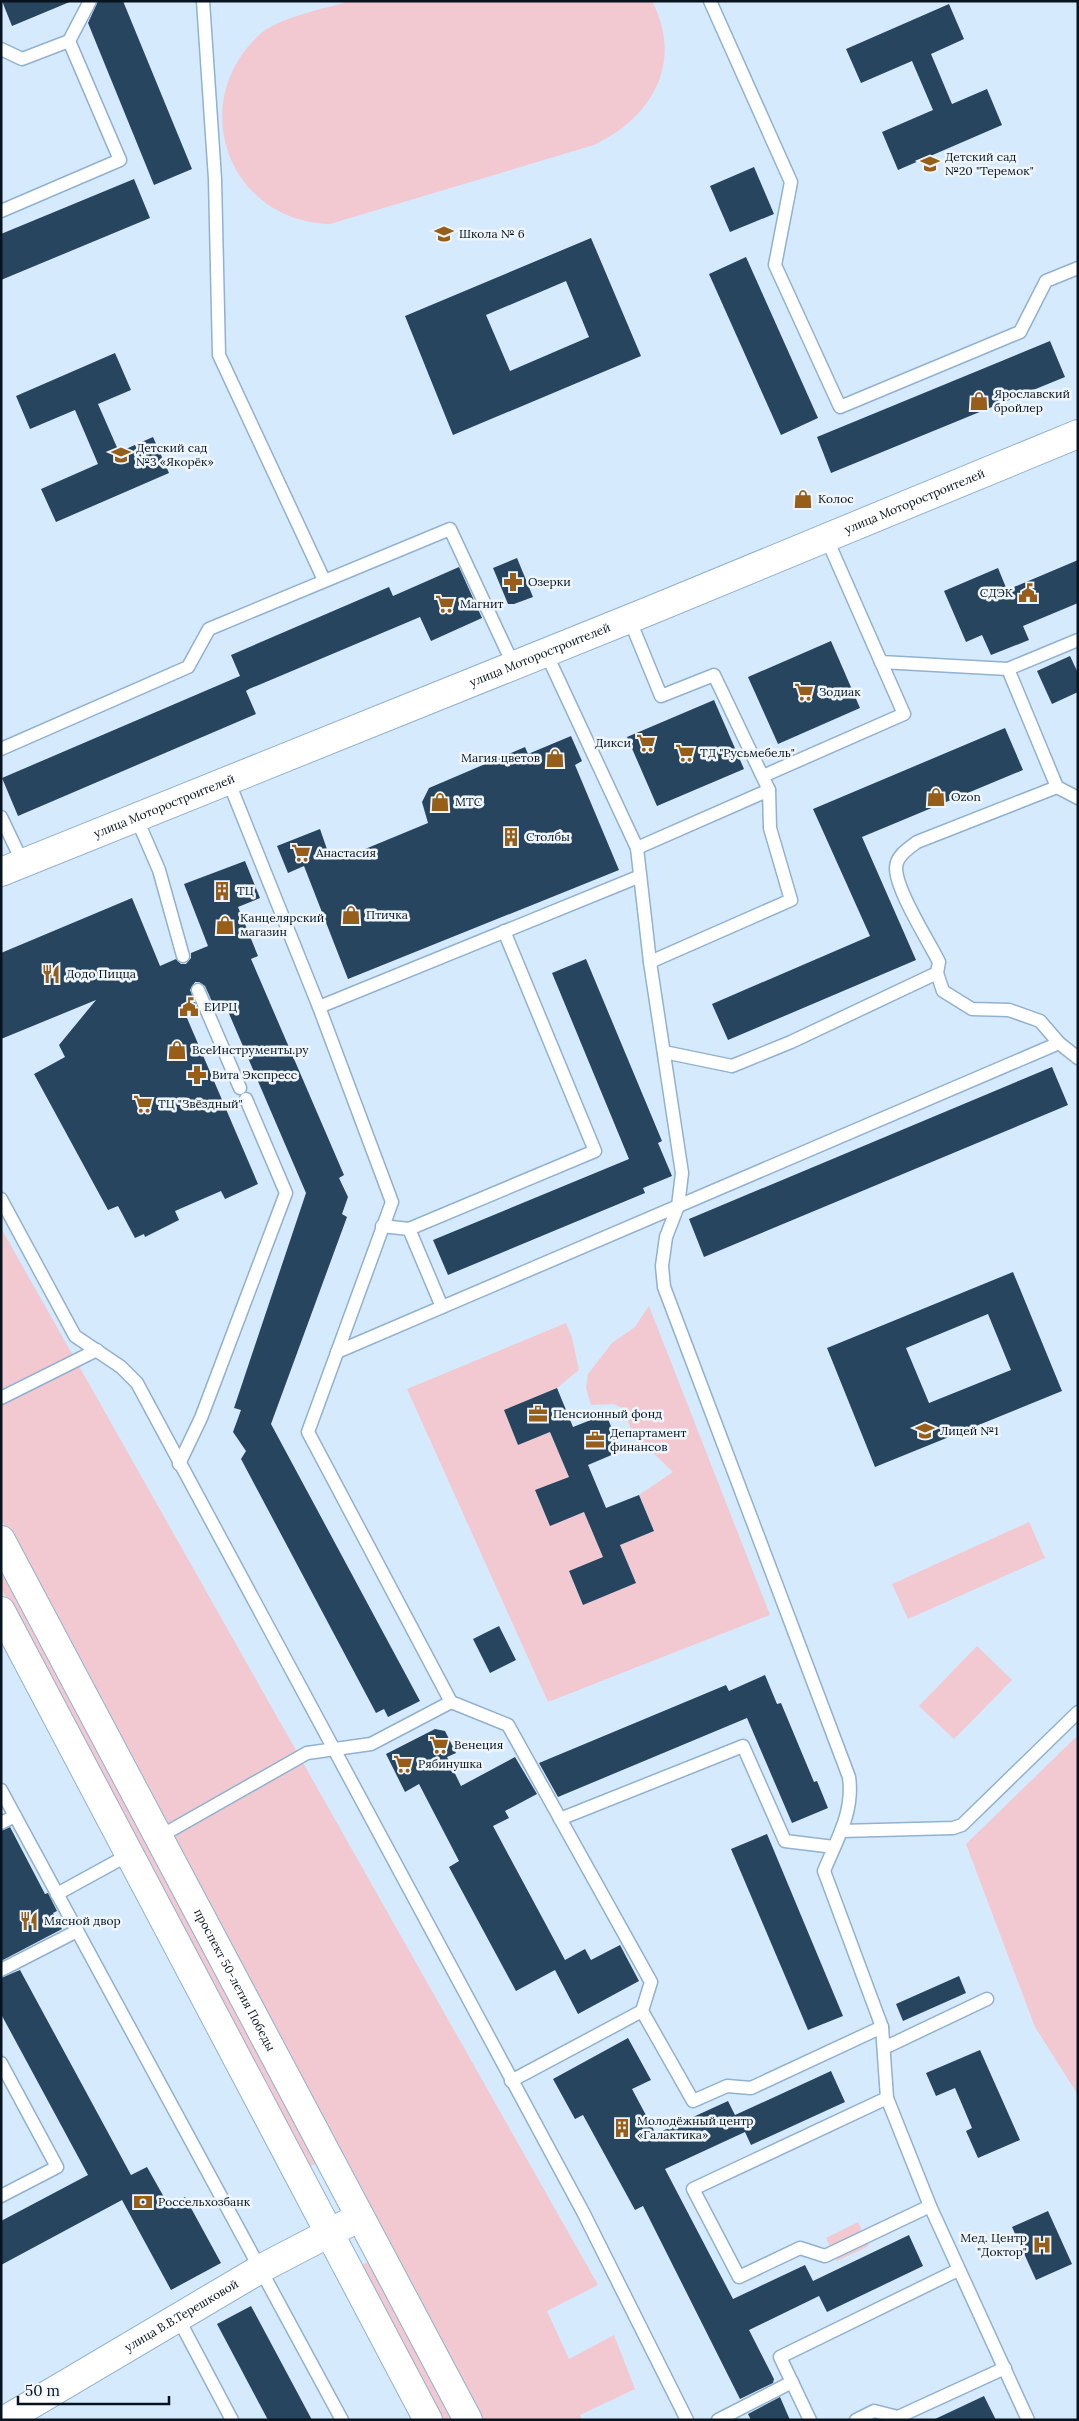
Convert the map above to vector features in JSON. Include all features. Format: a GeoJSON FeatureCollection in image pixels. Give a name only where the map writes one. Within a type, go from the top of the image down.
{"type":"FeatureCollection","features":[{"type":"Feature","properties":{"kind":"main road","name":"улица Моторостроителей"},"geometry":{"type":"LineString","coordinates":[[12,867],[513,664],[546,653],[1078,434]]}},
{"type":"Feature","properties":{"kind":"main road","name":"проспект 50-летия Победы"},"geometry":{"type":"LineString","coordinates":[[1,1540],[468,2420]]}},
{"type":"Feature","properties":{"kind":"main road"},"geometry":{"type":"LineString","coordinates":[[1,1611],[428,2420]]}},
{"type":"Feature","properties":{"kind":"main road","name":"улица В.В.Терешковой"},"geometry":{"type":"LineString","coordinates":[[5,2420],[262,2268],[360,2217]]}},
{"type":"Feature","properties":{"kind":"lane"},"geometry":{"type":"LineString","coordinates":[[1,49],[22,59],[69,41],[90,1]]}},
{"type":"Feature","properties":{"kind":"lane"},"geometry":{"type":"LineString","coordinates":[[203,1],[215,179],[220,355],[324,580]]}},
{"type":"Feature","properties":{"kind":"lane"},"geometry":{"type":"LineString","coordinates":[[710,1],[791,182],[775,265],[840,407],[1020,332],[1046,281],[1078,268]]}},
{"type":"Feature","properties":{"kind":"lane"},"geometry":{"type":"LineString","coordinates":[[1,210],[120,160],[69,41]]}},
{"type":"Feature","properties":{"kind":"lane"},"geometry":{"type":"LineString","coordinates":[[1,749],[188,667],[209,629],[324,580],[450,530],[513,664]]}},
{"type":"Feature","properties":{"kind":"lane"},"geometry":{"type":"LineString","coordinates":[[762,776],[904,714],[826,537]]}},
{"type":"Feature","properties":{"kind":"lane"},"geometry":{"type":"LineString","coordinates":[[629,618],[661,696],[714,675],[769,790],[770,828],[791,900],[650,962]]}},
{"type":"Feature","properties":{"kind":"lane"},"geometry":{"type":"LineString","coordinates":[[881,662],[1008,669],[1078,640]]}},
{"type":"Feature","properties":{"kind":"lane"},"geometry":{"type":"LineString","coordinates":[[546,653],[637,848],[638,877],[682,1173],[678,1206],[666,1237],[662,1266],[664,1287],[849,1777],[852,1793],[850,1806],[824,1871],[882,2028],[887,2098],[958,2270],[1028,2420]]}},
{"type":"Feature","properties":{"kind":"lane"},"geometry":{"type":"LineString","coordinates":[[1008,669],[1057,787],[1078,798]]}},
{"type":"Feature","properties":{"kind":"lane"},"geometry":{"type":"LineString","coordinates":[[228,780],[319,1007],[392,1202],[308,1432],[451,1702],[508,1724],[651,1982],[642,2011],[511,2081]]}},
{"type":"Feature","properties":{"kind":"lane"},"geometry":{"type":"LineString","coordinates":[[1057,787],[917,842],[900,856],[896,867],[903,894],[939,962],[938,972],[943,991],[972,1008],[1009,1010],[1040,1021],[1060,1044],[1078,1058]]}},
{"type":"Feature","properties":{"kind":"lane"},"geometry":{"type":"LineString","coordinates":[[637,848],[769,790]]}},
{"type":"Feature","properties":{"kind":"lane"},"geometry":{"type":"LineString","coordinates":[[1,817],[12,867]]}},
{"type":"Feature","properties":{"kind":"lane"},"geometry":{"type":"LineString","coordinates":[[136,818],[159,870],[183,956]]}},
{"type":"Feature","properties":{"kind":"lane"},"geometry":{"type":"LineString","coordinates":[[319,1007],[638,877]]}},
{"type":"Feature","properties":{"kind":"lane"},"geometry":{"type":"LineString","coordinates":[[382,1226],[409,1229],[595,1151],[504,931]]}},
{"type":"Feature","properties":{"kind":"lane"},"geometry":{"type":"LineString","coordinates":[[664,1052],[732,1066],[791,1042],[938,972]]}},
{"type":"Feature","properties":{"kind":"lane"},"geometry":{"type":"LineString","coordinates":[[179,1464],[201,1418],[286,1193],[198,990]]}},
{"type":"Feature","properties":{"kind":"lane"},"geometry":{"type":"LineString","coordinates":[[337,1352],[1060,1044]]}},
{"type":"Feature","properties":{"kind":"lane"},"geometry":{"type":"LineString","coordinates":[[1,1199],[75,1336],[121,1367],[137,1383],[583,2212],[687,2420]]}},
{"type":"Feature","properties":{"kind":"lane"},"geometry":{"type":"LineString","coordinates":[[409,1229],[442,1307]]}},
{"type":"Feature","properties":{"kind":"lane"},"geometry":{"type":"LineString","coordinates":[[1,1398],[96,1350]]}},
{"type":"Feature","properties":{"kind":"lane"},"geometry":{"type":"LineString","coordinates":[[159,1837],[307,1753],[371,1744],[451,1702]]}},
{"type":"Feature","properties":{"kind":"lane"},"geometry":{"type":"LineString","coordinates":[[840,1831],[953,1828],[962,1825],[1078,1712]]}},
{"type":"Feature","properties":{"kind":"lane"},"geometry":{"type":"LineString","coordinates":[[560,1818],[742,1746],[785,1841],[834,1847]]}},
{"type":"Feature","properties":{"kind":"lane"},"geometry":{"type":"LineString","coordinates":[[1,1790],[262,2268],[342,2420]]}},
{"type":"Feature","properties":{"kind":"lane"},"geometry":{"type":"LineString","coordinates":[[1,1823],[15,1816]]}},
{"type":"Feature","properties":{"kind":"lane"},"geometry":{"type":"LineString","coordinates":[[57,1894],[130,1854]]}},
{"type":"Feature","properties":{"kind":"lane"},"geometry":{"type":"LineString","coordinates":[[1,1970],[77,1931]]}},
{"type":"Feature","properties":{"kind":"lane"},"geometry":{"type":"LineString","coordinates":[[884,2048],[987,1999]]}},
{"type":"Feature","properties":{"kind":"lane"},"geometry":{"type":"LineString","coordinates":[[642,2011],[693,2101],[727,2086],[751,2088],[882,2028]]}},
{"type":"Feature","properties":{"kind":"lane"},"geometry":{"type":"LineString","coordinates":[[1,2063],[57,2167],[1,2196]]}},
{"type":"Feature","properties":{"kind":"lane"},"geometry":{"type":"LineString","coordinates":[[887,2098],[693,2188],[739,2277],[800,2248],[825,2256],[930,2206]]}},
{"type":"Feature","properties":{"kind":"lane"},"geometry":{"type":"LineString","coordinates":[[810,2420],[780,2357],[958,2270]]}},
{"type":"Feature","properties":{"kind":"lane"},"geometry":{"type":"LineString","coordinates":[[178,2318],[232,2420]]}},
{"type":"Feature","properties":{"kind":"lane"},"geometry":{"type":"LineString","coordinates":[[856,2420],[874,2411],[898,2417],[1005,2368]]}},
{"type":"Feature","properties":{"kind":"lane"},"geometry":{"type":"LineString","coordinates":[[718,2420],[792,2382]]}},
{"type":"Feature","properties":{"kind":"shaded area"},"geometry":{"type":"Polygon","coordinates":[[[350,1],[652,1],[661,24],[665,46],[663,67],[657,86],[646,104],[632,120],[614,134],[594,145],[330,224],[295,218],[266,203],[244,181],[229,155],[223,125],[225,94],[236,64],[258,36],[266,29],[302,14],[350,1]]]}},
{"type":"Feature","properties":{"kind":"shaded area"},"geometry":{"type":"Polygon","coordinates":[[[1,1228],[598,2285],[547,2311],[569,2359],[614,2335],[635,2389],[580,2415],[582,2420],[481,2420],[1,1519],[1,1228]]]}},
{"type":"Feature","properties":{"kind":"shaded area"},"geometry":{"type":"Polygon","coordinates":[[[649,1306],[770,1615],[548,1702],[407,1389],[566,1323],[572,1338],[579,1370],[557,1388],[504,1410],[518,1445],[550,1432],[569,1477],[535,1491],[550,1526],[584,1512],[603,1557],[569,1572],[583,1605],[636,1583],[620,1545],[654,1531],[639,1495],[673,1472],[632,1433],[624,1409],[614,1404],[591,1405],[586,1388],[588,1374],[612,1343],[635,1327],[649,1306]]]}},
{"type":"Feature","properties":{"kind":"shaded area"},"geometry":{"type":"Polygon","coordinates":[[[1029,1522],[1045,1558],[908,1619],[892,1584],[1029,1522]]]}},
{"type":"Feature","properties":{"kind":"shaded area"},"geometry":{"type":"Polygon","coordinates":[[[1,1566],[318,2162],[308,2168],[1,1588],[1,1566]]]}},
{"type":"Feature","properties":{"kind":"shaded area"},"geometry":{"type":"Polygon","coordinates":[[[977,1646],[1012,1680],[954,1739],[919,1706],[977,1646]]]}},
{"type":"Feature","properties":{"kind":"shaded area"},"geometry":{"type":"Polygon","coordinates":[[[1078,1735],[1078,2095],[1035,2027],[966,1844],[1078,1735]]]}},
{"type":"Feature","properties":{"kind":"shaded area"},"geometry":{"type":"Polygon","coordinates":[[[858,2222],[869,2246],[837,2261],[826,2238],[858,2222]]]}},
{"type":"Feature","properties":{"kind":"shaded area"},"geometry":{"type":"Polygon","coordinates":[[[370,2261],[454,2420],[443,2420],[361,2265],[370,2261]]]}},
{"type":"Feature","properties":{"kind":"building"},"geometry":{"type":"Polygon","coordinates":[[[2,1],[72,1],[12,26],[2,1]]]}},
{"type":"Feature","properties":{"kind":"building"},"geometry":{"type":"Polygon","coordinates":[[[98,1],[123,1],[192,169],[154,185],[88,23],[98,1]]]}},
{"type":"Feature","properties":{"kind":"building"},"geometry":{"type":"Polygon","coordinates":[[[949,4],[964,39],[931,54],[952,104],[987,89],[1002,125],[898,170],[882,132],[933,110],[912,61],[861,83],[846,49],[949,4]]]}},
{"type":"Feature","properties":{"kind":"building"},"geometry":{"type":"Polygon","coordinates":[[[754,167],[774,214],[730,232],[710,186],[754,167]]]}},
{"type":"Feature","properties":{"kind":"building"},"geometry":{"type":"Polygon","coordinates":[[[134,179],[150,218],[1,280],[1,234],[134,179]]]}},
{"type":"Feature","properties":{"kind":"building"},"geometry":{"type":"Polygon","coordinates":[[[591,238],[641,356],[453,435],[405,316],[591,238]],[[566,281],[486,315],[510,371],[589,337],[566,281]]]}},
{"type":"Feature","properties":{"kind":"building"},"geometry":{"type":"Polygon","coordinates":[[[746,257],[818,418],[781,435],[709,274],[746,257]]]}},
{"type":"Feature","properties":{"kind":"building"},"geometry":{"type":"Polygon","coordinates":[[[1050,341],[1065,377],[831,473],[817,437],[1050,341]]]}},
{"type":"Feature","properties":{"kind":"building"},"geometry":{"type":"Polygon","coordinates":[[[115,353],[131,390],[98,404],[119,452],[153,437],[169,473],[56,522],[41,489],[98,464],[75,410],[30,429],[16,396],[115,353]]]}},
{"type":"Feature","properties":{"kind":"building","name":"Озерки"},"geometry":{"type":"Polygon","coordinates":[[[517,558],[533,597],[514,604],[508,604],[493,568],[517,558]]]}},
{"type":"Feature","properties":{"kind":"building"},"geometry":{"type":"Polygon","coordinates":[[[1078,560],[1078,603],[1023,626],[1029,640],[991,655],[982,635],[966,642],[944,591],[998,568],[1007,590],[1078,560]]]}},
{"type":"Feature","properties":{"kind":"building"},"geometry":{"type":"Polygon","coordinates":[[[459,567],[482,618],[431,641],[420,617],[249,689],[246,691],[256,714],[18,816],[2,778],[240,676],[231,655],[389,587],[393,596],[459,567]]]}},
{"type":"Feature","properties":{"kind":"building","name":"Зодиак"},"geometry":{"type":"Polygon","coordinates":[[[831,641],[860,708],[778,744],[748,677],[831,641]]]}},
{"type":"Feature","properties":{"kind":"building"},"geometry":{"type":"Polygon","coordinates":[[[1070,656],[1078,673],[1078,692],[1052,704],[1037,671],[1070,656]]]}},
{"type":"Feature","properties":{"kind":"building","name":"ТД \"Русьмебель\""},"geometry":{"type":"Polygon","coordinates":[[[714,700],[744,769],[657,806],[627,737],[714,700]]]}},
{"type":"Feature","properties":{"kind":"building"},"geometry":{"type":"Polygon","coordinates":[[[1005,728],[1023,770],[862,837],[916,960],[728,1040],[712,1004],[870,936],[813,809],[1005,728]]]}},
{"type":"Feature","properties":{"kind":"building"},"geometry":{"type":"Polygon","coordinates":[[[571,736],[582,761],[575,765],[619,870],[348,979],[304,866],[288,873],[277,846],[320,829],[330,858],[351,850],[353,854],[428,823],[422,802],[429,788],[525,747],[528,754],[571,736]]]}},
{"type":"Feature","properties":{"kind":"building"},"geometry":{"type":"Polygon","coordinates":[[[245,861],[260,898],[238,907],[258,956],[251,959],[344,1175],[339,1178],[348,1197],[342,1214],[347,1217],[271,1424],[420,1701],[388,1717],[384,1709],[376,1713],[241,1459],[246,1451],[233,1432],[241,1410],[234,1408],[306,1193],[224,1002],[214,1006],[205,986],[195,982],[190,990],[199,1012],[187,1018],[258,1184],[225,1199],[221,1191],[175,1211],[179,1220],[145,1237],[144,1234],[135,1238],[118,1206],[108,1210],[34,1074],[65,1057],[59,1045],[96,1000],[1,1039],[1,953],[132,898],[160,966],[176,959],[181,964],[186,964],[191,958],[191,953],[208,946],[184,884],[245,861]]]}},
{"type":"Feature","properties":{"kind":"building"},"geometry":{"type":"Polygon","coordinates":[[[586,959],[662,1141],[658,1143],[672,1176],[643,1188],[645,1193],[448,1275],[433,1240],[629,1159],[552,973],[586,959]]]}},
{"type":"Feature","properties":{"kind":"building"},"geometry":{"type":"Polygon","coordinates":[[[1052,1067],[1068,1105],[704,1257],[689,1219],[1052,1067]]]}},
{"type":"Feature","properties":{"kind":"building"},"geometry":{"type":"Polygon","coordinates":[[[1013,1272],[1062,1391],[875,1467],[827,1348],[1013,1272]],[[988,1314],[906,1348],[929,1403],[1011,1370],[988,1314]]]}},
{"type":"Feature","properties":{"kind":"building"},"geometry":{"type":"Polygon","coordinates":[[[557,1388],[573,1427],[606,1414],[621,1451],[588,1465],[606,1508],[639,1495],[654,1531],[620,1545],[636,1583],[583,1605],[569,1571],[603,1557],[584,1512],[550,1526],[535,1490],[569,1477],[550,1432],[518,1445],[504,1410],[557,1388]]]}},
{"type":"Feature","properties":{"kind":"building"},"geometry":{"type":"Polygon","coordinates":[[[499,1626],[516,1660],[490,1673],[473,1639],[499,1626]]]}},
{"type":"Feature","properties":{"kind":"building"},"geometry":{"type":"Polygon","coordinates":[[[765,1675],[777,1704],[781,1703],[814,1782],[817,1781],[828,1808],[792,1823],[747,1718],[558,1797],[539,1763],[726,1685],[729,1691],[765,1675]]]}},
{"type":"Feature","properties":{"kind":"building"},"geometry":{"type":"Polygon","coordinates":[[[435,1729],[445,1731],[456,1753],[447,1757],[461,1786],[515,1757],[537,1794],[505,1811],[509,1818],[493,1826],[565,1960],[585,1949],[591,1960],[620,1945],[639,1981],[578,2014],[555,1970],[516,1991],[449,1867],[459,1861],[419,1784],[405,1792],[386,1754],[435,1729]]]}},
{"type":"Feature","properties":{"kind":"building","name":"Мясной двор"},"geometry":{"type":"Polygon","coordinates":[[[10,1827],[45,1894],[48,1893],[57,1911],[53,1913],[62,1929],[1,1961],[1,1831],[10,1827]]]}},
{"type":"Feature","properties":{"kind":"building"},"geometry":{"type":"Polygon","coordinates":[[[767,1834],[843,2016],[808,2030],[731,1849],[767,1834]]]}},
{"type":"Feature","properties":{"kind":"building"},"geometry":{"type":"Polygon","coordinates":[[[20,1970],[131,2175],[147,2167],[169,2206],[185,2197],[221,2263],[171,2290],[122,2200],[1,2265],[1,2221],[88,2175],[1,2014],[1,1978],[20,1970]]]}},
{"type":"Feature","properties":{"kind":"building"},"geometry":{"type":"Polygon","coordinates":[[[959,1976],[966,1993],[903,2021],[896,2004],[959,1976]]]}},
{"type":"Feature","properties":{"kind":"building"},"geometry":{"type":"Polygon","coordinates":[[[628,2038],[651,2080],[632,2089],[656,2134],[728,2101],[735,2115],[831,2071],[845,2102],[751,2145],[745,2132],[665,2169],[733,2299],[805,2265],[813,2281],[909,2235],[923,2266],[827,2312],[819,2296],[749,2330],[774,2379],[773,2383],[740,2399],[643,2206],[635,2210],[583,2115],[575,2119],[553,2079],[628,2038]]]}},
{"type":"Feature","properties":{"kind":"building"},"geometry":{"type":"Polygon","coordinates":[[[980,2050],[1020,2140],[978,2158],[966,2131],[972,2128],[955,2088],[936,2096],[926,2073],[980,2050]]]}},
{"type":"Feature","properties":{"kind":"building","name":"Мед. Центр \"Доктор\""},"geometry":{"type":"Polygon","coordinates":[[[1048,2211],[1072,2264],[1036,2280],[1012,2227],[1048,2211]]]}},
{"type":"Feature","properties":{"kind":"building"},"geometry":{"type":"Polygon","coordinates":[[[251,2306],[312,2420],[268,2420],[217,2324],[251,2306]]]}},
{"type":"Feature","properties":{"kind":"building"},"geometry":{"type":"Polygon","coordinates":[[[984,2396],[996,2420],[933,2420],[984,2396]]]}},
{"type":"Feature","properties":{"kind":"building"},"geometry":{"type":"Polygon","coordinates":[[[780,2397],[790,2420],[751,2420],[748,2414],[780,2397]]]}},
{"type":"Feature","properties":{"kind":"place","name":"Детский сад №20 \"Теремок\""},"geometry":{"type":"Point","coordinates":[930,164]}},
{"type":"Feature","properties":{"kind":"place","name":"Школа № 6"},"geometry":{"type":"Point","coordinates":[444,234]}},
{"type":"Feature","properties":{"kind":"place","name":"Ярославский бройлер"},"geometry":{"type":"Point","coordinates":[979,401]}},
{"type":"Feature","properties":{"kind":"place","name":"Детский сад №3 «Якорёк»"},"geometry":{"type":"Point","coordinates":[121,455]}},
{"type":"Feature","properties":{"kind":"place","name":"Колос"},"geometry":{"type":"Point","coordinates":[803,499]}},
{"type":"Feature","properties":{"kind":"place","name":"Озерки"},"geometry":{"type":"Point","coordinates":[513,582]}},
{"type":"Feature","properties":{"kind":"place","name":"СДЭК"},"geometry":{"type":"Point","coordinates":[1028,593]}},
{"type":"Feature","properties":{"kind":"place","name":"Магнит"},"geometry":{"type":"Point","coordinates":[445,604]}},
{"type":"Feature","properties":{"kind":"place","name":"Зодиак"},"geometry":{"type":"Point","coordinates":[804,692]}},
{"type":"Feature","properties":{"kind":"place","name":"Дикси"},"geometry":{"type":"Point","coordinates":[646,743]}},
{"type":"Feature","properties":{"kind":"place","name":"ТД \"Русьмебель\""},"geometry":{"type":"Point","coordinates":[685,753]}},
{"type":"Feature","properties":{"kind":"place","name":"Магия цветов"},"geometry":{"type":"Point","coordinates":[555,758]}},
{"type":"Feature","properties":{"kind":"place","name":"Ozon"},"geometry":{"type":"Point","coordinates":[936,797]}},
{"type":"Feature","properties":{"kind":"place","name":"МТС"},"geometry":{"type":"Point","coordinates":[440,802]}},
{"type":"Feature","properties":{"kind":"place","name":"Столбы"},"geometry":{"type":"Point","coordinates":[511,837]}},
{"type":"Feature","properties":{"kind":"place","name":"Анастасия"},"geometry":{"type":"Point","coordinates":[301,853]}},
{"type":"Feature","properties":{"kind":"place","name":"ТЦ"},"geometry":{"type":"Point","coordinates":[222,891]}},
{"type":"Feature","properties":{"kind":"place","name":"Птичка"},"geometry":{"type":"Point","coordinates":[351,915]}},
{"type":"Feature","properties":{"kind":"place","name":"Канцелярский магазин"},"geometry":{"type":"Point","coordinates":[225,925]}},
{"type":"Feature","properties":{"kind":"place","name":"Додо Пицца"},"geometry":{"type":"Point","coordinates":[51,974]}},
{"type":"Feature","properties":{"kind":"place","name":"ЕИРЦ"},"geometry":{"type":"Point","coordinates":[189,1007]}},
{"type":"Feature","properties":{"kind":"place","name":"ВсеИнструменты.ру"},"geometry":{"type":"Point","coordinates":[177,1050]}},
{"type":"Feature","properties":{"kind":"place","name":"Вита Экспресс"},"geometry":{"type":"Point","coordinates":[197,1075]}},
{"type":"Feature","properties":{"kind":"place","name":"ТЦ \"Звёздный\""},"geometry":{"type":"Point","coordinates":[143,1104]}},
{"type":"Feature","properties":{"kind":"place","name":"Пенсионный фонд"},"geometry":{"type":"Point","coordinates":[538,1414]}},
{"type":"Feature","properties":{"kind":"place","name":"Лицей №1"},"geometry":{"type":"Point","coordinates":[925,1431]}},
{"type":"Feature","properties":{"kind":"place","name":"Департамент финансов"},"geometry":{"type":"Point","coordinates":[595,1440]}},
{"type":"Feature","properties":{"kind":"place","name":"Венеция"},"geometry":{"type":"Point","coordinates":[439,1745]}},
{"type":"Feature","properties":{"kind":"place","name":"Рябинушка"},"geometry":{"type":"Point","coordinates":[403,1764]}},
{"type":"Feature","properties":{"kind":"place","name":"Мясной двор"},"geometry":{"type":"Point","coordinates":[29,1921]}},
{"type":"Feature","properties":{"kind":"place","name":"Молодёжный центр «Галактика»"},"geometry":{"type":"Point","coordinates":[622,2128]}},
{"type":"Feature","properties":{"kind":"place","name":"Россельхозбанк"},"geometry":{"type":"Point","coordinates":[143,2202]}},
{"type":"Feature","properties":{"kind":"place","name":"Мед. Центр \"Доктор\""},"geometry":{"type":"Point","coordinates":[1042,2245]}}]}
